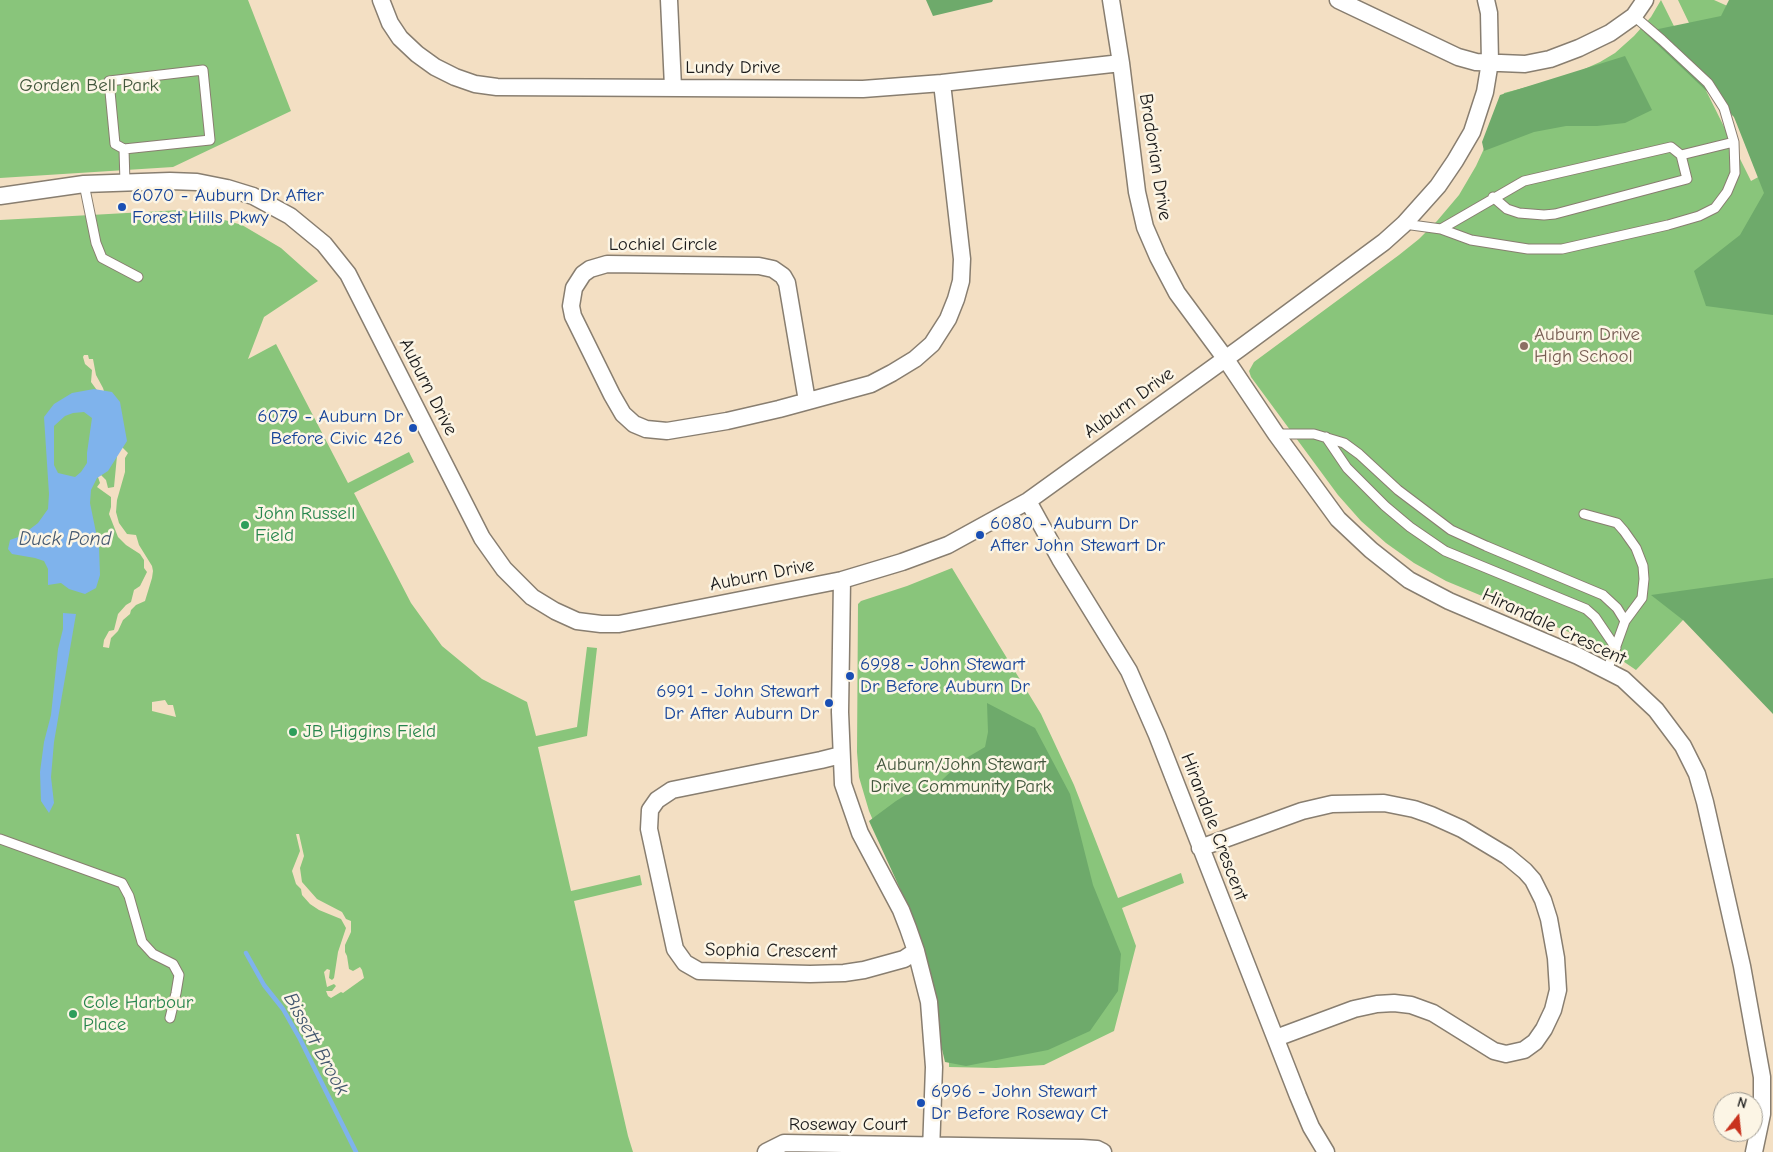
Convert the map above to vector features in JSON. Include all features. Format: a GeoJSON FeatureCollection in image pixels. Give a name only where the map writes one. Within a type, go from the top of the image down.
{"type":"FeatureCollection","features":[{"type":"Feature","properties":{"kind":"street","name":"Lundy Drive"},"geometry":{"type":"LineString","coordinates":[[381,0],[390,23],[400,38],[417,54],[435,67],[455,77],[475,84],[497,87],[863,88],[942,83],[1121,63]]}},
{"type":"Feature","properties":{"kind":"street"},"geometry":{"type":"LineString","coordinates":[[669,0],[673,88]]}},
{"type":"Feature","properties":{"kind":"street","name":"Bradorian Drive"},"geometry":{"type":"LineString","coordinates":[[1111,0],[1137,192],[1145,227],[1177,293],[1225,358]]}},
{"type":"Feature","properties":{"kind":"street"},"geometry":{"type":"LineString","coordinates":[[1338,0],[1458,57],[1490,62],[1525,64],[1550,59],[1610,33],[1634,16],[1645,0]]}},
{"type":"Feature","properties":{"kind":"street","name":"Auburn Drive"},"geometry":{"type":"LineString","coordinates":[[0,196],[84,184],[197,182],[254,196],[290,216],[324,244],[348,274],[482,538],[509,575],[532,597],[555,611],[577,621],[619,624],[842,580],[902,562],[948,545],[1028,501],[1384,242],[1404,224],[1438,186],[1472,132],[1484,92],[1490,62],[1489,14],[1486,0]]}},
{"type":"Feature","properties":{"kind":"street","name":"Lochiel Circle"},"geometry":{"type":"LineString","coordinates":[[807,401],[787,283],[783,276],[773,269],[764,266],[607,264],[590,269],[583,274],[574,288],[571,306],[573,316],[623,414],[640,427],[654,431],[667,431],[727,421],[807,401],[871,384],[915,359],[932,344],[948,319],[956,300],[962,259],[942,83]]}},
{"type":"Feature","properties":{"kind":"street","name":"Hirandale Crescent"},"geometry":{"type":"LineString","coordinates":[[1225,358],[1276,434],[1338,519],[1371,550],[1409,580],[1449,601],[1578,656],[1623,679],[1656,710],[1682,746],[1697,774],[1705,802],[1742,966],[1762,1077],[1762,1114],[1754,1152]]}},
{"type":"Feature","properties":{"kind":"street","name":"Hirandale Crescent"},"geometry":{"type":"LineString","coordinates":[[1028,501],[1060,559],[1128,671],[1157,735],[1311,1127],[1326,1152]]}},
{"type":"Feature","properties":{"kind":"street"},"geometry":{"type":"LineString","coordinates":[[842,580],[840,712],[844,784],[857,825],[901,910],[916,951],[929,1002],[934,1067],[931,1148]]}},
{"type":"Feature","properties":{"kind":"street","name":"Sophia Crescent"},"geometry":{"type":"LineString","coordinates":[[841,755],[672,790],[657,800],[649,816],[649,835],[675,949],[685,963],[700,970],[810,974],[844,973],[864,970],[904,959],[916,951]]}},
{"type":"Feature","properties":{"kind":"street"},"geometry":{"type":"LineString","coordinates":[[1200,848],[1302,811],[1332,804],[1371,802],[1397,805],[1422,811],[1462,829],[1507,856],[1529,876],[1543,900],[1550,919],[1557,963],[1558,990],[1553,1010],[1544,1029],[1535,1042],[1524,1050],[1506,1054],[1494,1052],[1433,1014],[1411,1005],[1394,1003],[1377,1004],[1354,1009],[1276,1038]]}},
{"type":"Feature","properties":{"kind":"street","name":"Roseway Court"},"geometry":{"type":"LineString","coordinates":[[766,1152],[784,1143],[931,1148],[1082,1148],[1097,1149],[1103,1152]]}},
{"type":"Feature","properties":{"kind":"lane"},"geometry":{"type":"LineString","coordinates":[[1404,224],[1441,229],[1471,240],[1528,249],[1562,249],[1668,225],[1699,216],[1716,208],[1727,192],[1734,173],[1734,142],[1724,108],[1708,83],[1634,16]]}},
{"type":"Feature","properties":{"kind":"lane"},"geometry":{"type":"LineString","coordinates":[[203,70],[210,140],[124,149],[115,144],[109,81],[203,70]]}},
{"type":"Feature","properties":{"kind":"lane"},"geometry":{"type":"LineString","coordinates":[[1681,155],[1734,142]]}},
{"type":"Feature","properties":{"kind":"lane"},"geometry":{"type":"LineString","coordinates":[[1441,229],[1493,197],[1524,181],[1671,147],[1681,155],[1687,180],[1555,214],[1544,215],[1519,213],[1507,209],[1493,197]]}},
{"type":"Feature","properties":{"kind":"lane"},"geometry":{"type":"LineString","coordinates":[[124,149],[125,183]]}},
{"type":"Feature","properties":{"kind":"lane"},"geometry":{"type":"LineString","coordinates":[[84,184],[96,243],[102,258],[138,276]]}},
{"type":"Feature","properties":{"kind":"lane"},"geometry":{"type":"LineString","coordinates":[[1276,434],[1314,434],[1326,436],[1344,443],[1359,454],[1398,490],[1451,530],[1603,595],[1617,608],[1625,621]]}},
{"type":"Feature","properties":{"kind":"lane"},"geometry":{"type":"LineString","coordinates":[[1326,436],[1347,468],[1385,506],[1410,527],[1445,551],[1586,609],[1595,617],[1616,648]]}},
{"type":"Feature","properties":{"kind":"lane"},"geometry":{"type":"LineString","coordinates":[[1584,514],[1617,523],[1636,548],[1643,566],[1642,598],[1625,621],[1606,671]]}},
{"type":"Feature","properties":{"kind":"lane"},"geometry":{"type":"LineString","coordinates":[[0,839],[122,883],[129,896],[142,942],[152,954],[173,964],[179,975],[170,1018]]}},
{"type":"Feature","properties":{"kind":"green space","name":"Gorden Bell Park"},"geometry":{"type":"Polygon","coordinates":[[[0,0],[248,0],[291,111],[173,167],[0,178],[0,0]]]}},
{"type":"Feature","properties":{"kind":"green space"},"geometry":{"type":"Polygon","coordinates":[[[926,0],[993,0],[992,2],[933,16],[926,0]]]}},
{"type":"Feature","properties":{"kind":"green space","name":"Auburn Drive High School"},"geometry":{"type":"Polygon","coordinates":[[[1661,0],[1751,181],[1762,175],[1678,0],[1714,0],[1741,12],[1773,18],[1773,588],[1701,596],[1683,620],[1636,670],[1588,640],[1446,581],[1414,563],[1386,543],[1361,521],[1338,495],[1251,377],[1249,371],[1254,362],[1399,255],[1437,221],[1459,195],[1476,166],[1488,140],[1504,93],[1569,76],[1600,62],[1615,53],[1634,36],[1651,17],[1661,0]]]}},
{"type":"Feature","properties":{"kind":"green space"},"geometry":{"type":"Polygon","coordinates":[[[1729,0],[1773,0],[1773,315],[1706,306],[1694,271],[1740,235],[1764,193],[1734,117],[1644,32],[1721,16],[1729,0]]]}},
{"type":"Feature","properties":{"kind":"green space"},"geometry":{"type":"Polygon","coordinates":[[[1625,56],[1652,110],[1625,123],[1597,126],[1566,126],[1534,132],[1484,151],[1482,142],[1500,95],[1625,56]]]}},
{"type":"Feature","properties":{"kind":"green space"},"geometry":{"type":"Polygon","coordinates":[[[181,210],[242,225],[281,248],[318,281],[264,317],[248,359],[276,344],[348,483],[409,452],[414,462],[354,493],[411,603],[442,646],[482,679],[527,702],[536,736],[577,727],[587,647],[597,648],[587,736],[538,747],[571,891],[640,875],[642,885],[574,901],[633,1152],[0,1152],[0,220],[181,210]],[[84,355],[85,364],[92,370],[91,382],[99,393],[117,456],[114,487],[108,488],[106,480],[101,475],[98,477],[100,483],[97,487],[111,497],[109,514],[118,537],[140,554],[144,560],[144,568],[147,572],[140,586],[134,590],[131,602],[118,614],[114,630],[109,631],[104,640],[103,647],[109,648],[111,638],[118,631],[123,620],[136,605],[145,601],[153,571],[139,545],[136,535],[127,534],[119,523],[116,512],[117,500],[125,472],[125,458],[128,453],[121,446],[103,388],[96,375],[93,359],[89,359],[88,355],[84,355]],[[165,700],[152,702],[152,711],[176,717],[173,705],[168,705],[165,700]],[[296,834],[300,851],[292,871],[302,895],[319,910],[341,919],[346,928],[338,952],[334,978],[332,980],[329,978],[330,970],[327,969],[324,972],[327,987],[334,984],[336,986],[332,991],[326,991],[331,998],[341,992],[343,993],[364,978],[360,967],[353,971],[349,969],[345,952],[345,945],[351,932],[351,921],[346,919],[342,912],[317,899],[302,882],[300,868],[304,856],[299,834],[296,834]]]}},
{"type":"Feature","properties":{"kind":"green space","name":"Auburn/John Stewart Drive Community Park"},"geometry":{"type":"Polygon","coordinates":[[[952,568],[1041,714],[1074,785],[1118,898],[1181,873],[1184,883],[1122,908],[1136,946],[1114,1031],[1044,1065],[996,1068],[949,1067],[949,1046],[940,977],[869,811],[859,777],[857,752],[858,604],[861,601],[907,586],[952,568]]]}},
{"type":"Feature","properties":{"kind":"green space"},"geometry":{"type":"Polygon","coordinates":[[[1773,578],[1773,714],[1683,620],[1651,595],[1773,578]]]}},
{"type":"Feature","properties":{"kind":"green space","name":"Auburn/John Stewart Drive Community Park"},"geometry":{"type":"Polygon","coordinates":[[[987,703],[1035,728],[1070,794],[1093,885],[1121,954],[1118,991],[1090,1031],[1048,1050],[966,1066],[945,1062],[908,906],[869,821],[912,791],[942,780],[963,760],[985,747],[988,732],[987,703]]]}},
{"type":"Feature","properties":{"kind":"water","name":"Duck Pond"},"geometry":{"type":"Polygon","coordinates":[[[94,389],[112,392],[120,402],[127,441],[108,471],[97,478],[91,490],[90,503],[99,547],[100,575],[96,588],[85,594],[69,589],[61,583],[48,585],[48,569],[44,561],[12,554],[8,549],[10,540],[21,536],[38,523],[48,509],[49,494],[44,417],[54,404],[72,393],[94,389]],[[84,412],[73,413],[65,416],[54,426],[54,465],[58,473],[75,477],[87,463],[92,418],[84,412]]]}},
{"type":"Feature","properties":{"kind":"water"},"geometry":{"type":"Polygon","coordinates":[[[63,613],[76,614],[54,742],[51,777],[54,803],[49,813],[41,801],[40,772],[44,742],[51,715],[58,649],[63,629],[63,613]]]}},
{"type":"Feature","properties":{"kind":"waterway","name":"Bissett Brook"},"geometry":{"type":"LineString","coordinates":[[246,953],[264,985],[283,1009],[300,1039],[356,1152]]}},
{"type":"Feature","properties":{"kind":"place","name":"6070 - Auburn Dr After Forest Hills Pkwy"},"geometry":{"type":"Point","coordinates":[122,207]}},
{"type":"Feature","properties":{"kind":"place","name":"Auburn Drive High School"},"geometry":{"type":"Point","coordinates":[1524,346]}},
{"type":"Feature","properties":{"kind":"place","name":"6079 - Auburn Dr Before Civic 426"},"geometry":{"type":"Point","coordinates":[413,428]}},
{"type":"Feature","properties":{"kind":"place","name":"John Russell Field"},"geometry":{"type":"Point","coordinates":[245,525]}},
{"type":"Feature","properties":{"kind":"place","name":"6080 - Auburn Dr After John Stewart Dr"},"geometry":{"type":"Point","coordinates":[980,535]}},
{"type":"Feature","properties":{"kind":"place","name":"6998 - John Stewart Dr Before Auburn Dr"},"geometry":{"type":"Point","coordinates":[850,676]}},
{"type":"Feature","properties":{"kind":"place","name":"6991 - John Stewart Dr After Auburn Dr"},"geometry":{"type":"Point","coordinates":[829,703]}},
{"type":"Feature","properties":{"kind":"place","name":"JB Higgins Field"},"geometry":{"type":"Point","coordinates":[293,732]}},
{"type":"Feature","properties":{"kind":"place","name":"Cole Harbour Place"},"geometry":{"type":"Point","coordinates":[73,1014]}},
{"type":"Feature","properties":{"kind":"place","name":"6996 - John Stewart Dr Before Roseway Ct"},"geometry":{"type":"Point","coordinates":[921,1103]}}]}
